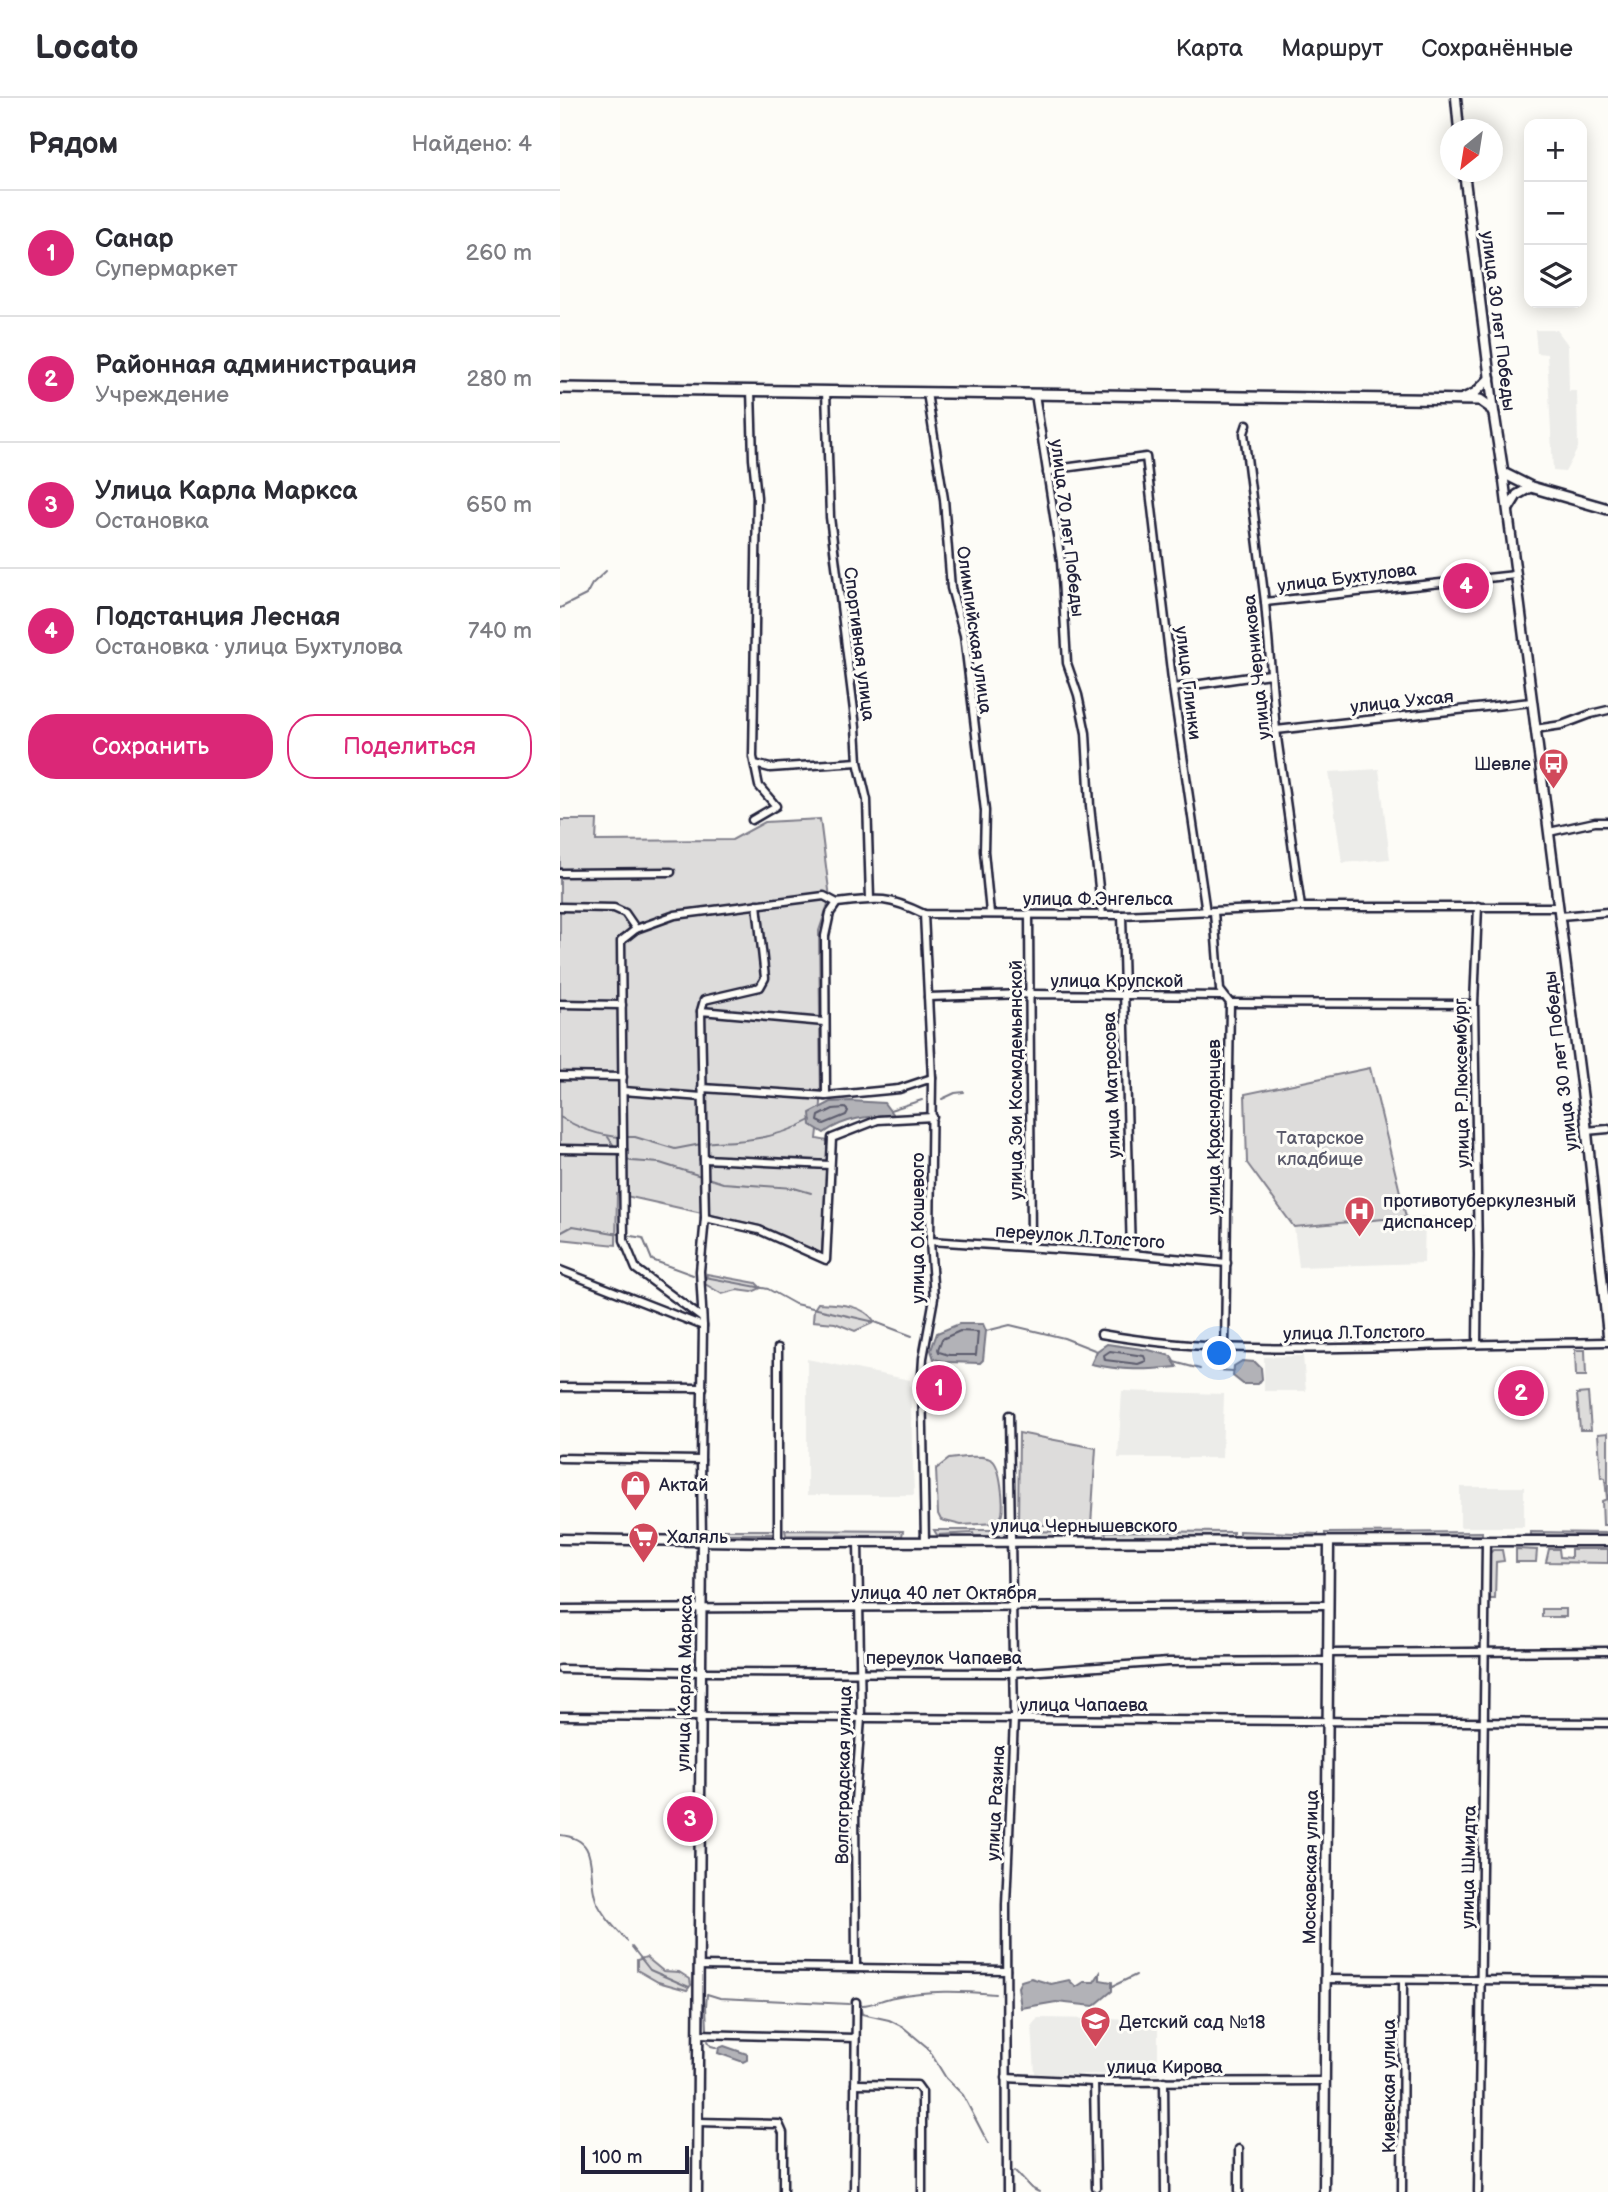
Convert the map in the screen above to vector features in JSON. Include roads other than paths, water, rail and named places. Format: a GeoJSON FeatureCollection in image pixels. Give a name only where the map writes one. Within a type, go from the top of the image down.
{"type":"FeatureCollection","features":[{"type":"Feature","properties":{"kind":"main road"},"geometry":{"type":"LineString","coordinates":[[560,388],[1461,399],[1480,400],[1490,407],[1494,414]]}},
{"type":"Feature","properties":{"kind":"main road","name":"улица 30 лет Победы"},"geometry":{"type":"LineString","coordinates":[[1494,414],[1503,473]]}},
{"type":"Feature","properties":{"kind":"main road"},"geometry":{"type":"LineString","coordinates":[[1503,473],[1531,487],[1608,509]]}},
{"type":"Feature","properties":{"kind":"street"},"geometry":{"type":"LineString","coordinates":[[1456,98],[1459,119]]}},
{"type":"Feature","properties":{"kind":"street","name":"улица 30 лет Победы"},"geometry":{"type":"LineString","coordinates":[[1465,182],[1494,414]]}},
{"type":"Feature","properties":{"kind":"street"},"geometry":{"type":"LineString","coordinates":[[1461,399],[1475,393],[1490,378]]}},
{"type":"Feature","properties":{"kind":"street"},"geometry":{"type":"LineString","coordinates":[[751,390],[757,497],[755,764],[759,786],[776,806],[752,820]]}},
{"type":"Feature","properties":{"kind":"street","name":"Спортивная улица"},"geometry":{"type":"LineString","coordinates":[[826,391],[830,517],[858,762],[867,800],[870,899]]}},
{"type":"Feature","properties":{"kind":"street","name":"Олимпийская улица"},"geometry":{"type":"LineString","coordinates":[[927,393],[944,499],[951,588],[964,635],[985,811],[984,851],[990,913]]}},
{"type":"Feature","properties":{"kind":"street","name":"улица 70 лет Победы"},"geometry":{"type":"LineString","coordinates":[[1035,394],[1061,561],[1067,663],[1078,695],[1086,733],[1090,806],[1102,915]]}},
{"type":"Feature","properties":{"kind":"street","name":"улица Черникова"},"geometry":{"type":"LineString","coordinates":[[1247,424],[1244,433],[1265,602],[1276,730],[1301,907]]}},
{"type":"Feature","properties":{"kind":"street","name":"улица Глинки"},"geometry":{"type":"LineString","coordinates":[[1047,472],[1146,457],[1173,688],[1206,912]]}},
{"type":"Feature","properties":{"kind":"street","name":"улица 30 лет Победы"},"geometry":{"type":"LineString","coordinates":[[1503,473],[1587,1131],[1608,1335]]}},
{"type":"Feature","properties":{"kind":"street"},"geometry":{"type":"LineString","coordinates":[[1508,511],[1517,495],[1531,487]]}},
{"type":"Feature","properties":{"kind":"street","name":"улица Бухтулова"},"geometry":{"type":"LineString","coordinates":[[1265,602],[1515,575]]}},
{"type":"Feature","properties":{"kind":"street"},"geometry":{"type":"LineString","coordinates":[[1173,688],[1270,674]]}},
{"type":"Feature","properties":{"kind":"street","name":"улица Ухсая"},"geometry":{"type":"LineString","coordinates":[[1276,730],[1531,702]]}},
{"type":"Feature","properties":{"kind":"street"},"geometry":{"type":"LineString","coordinates":[[1535,729],[1562,725],[1608,710]]}},
{"type":"Feature","properties":{"kind":"street"},"geometry":{"type":"LineString","coordinates":[[755,764],[770,768],[858,762]]}},
{"type":"Feature","properties":{"kind":"street"},"geometry":{"type":"LineString","coordinates":[[1549,832],[1595,822],[1608,822]]}},
{"type":"Feature","properties":{"kind":"street"},"geometry":{"type":"LineString","coordinates":[[560,873],[671,872]]}},
{"type":"Feature","properties":{"kind":"street","name":"улица Ф.Энгельса"},"geometry":{"type":"LineString","coordinates":[[636,929],[675,915],[824,895],[837,903],[884,898],[925,914],[1122,915],[1301,907],[1478,906],[1608,912]]}},
{"type":"Feature","properties":{"kind":"street"},"geometry":{"type":"LineString","coordinates":[[826,1096],[825,936],[830,913],[837,903]]}},
{"type":"Feature","properties":{"kind":"street"},"geometry":{"type":"LineString","coordinates":[[757,904],[765,978],[760,987],[704,1000],[701,1010],[824,1022]]}},
{"type":"Feature","properties":{"kind":"street","name":"улица Р.Люксембург"},"geometry":{"type":"LineString","coordinates":[[1477,1344],[1474,1004],[1478,906]]}},
{"type":"Feature","properties":{"kind":"street"},"geometry":{"type":"LineString","coordinates":[[560,907],[614,908],[625,914],[636,929],[621,941],[624,1240],[636,1269],[703,1322]]}},
{"type":"Feature","properties":{"kind":"street"},"geometry":{"type":"LineString","coordinates":[[1214,912],[1220,990],[1230,1003],[1474,1004]]}},
{"type":"Feature","properties":{"kind":"street","name":"улица О.Кошевого"},"geometry":{"type":"LineString","coordinates":[[925,914],[933,1117],[930,1241],[934,1298],[922,1374],[925,1542]]}},
{"type":"Feature","properties":{"kind":"street","name":"улица Зои Космодемьянской"},"geometry":{"type":"LineString","coordinates":[[1029,914],[1031,1247]]}},
{"type":"Feature","properties":{"kind":"street","name":"улица Матросова"},"geometry":{"type":"LineString","coordinates":[[1122,915],[1131,1254]]}},
{"type":"Feature","properties":{"kind":"street","name":"улица Крупской"},"geometry":{"type":"LineString","coordinates":[[928,997],[1030,994],[1223,996]]}},
{"type":"Feature","properties":{"kind":"street","name":"улица Краснодонцев"},"geometry":{"type":"LineString","coordinates":[[1225,1347],[1230,1003]]}},
{"type":"Feature","properties":{"kind":"street"},"geometry":{"type":"LineString","coordinates":[[560,1004],[622,1005]]}},
{"type":"Feature","properties":{"kind":"street","name":"улица Карла Маркса"},"geometry":{"type":"LineString","coordinates":[[697,2192],[703,1388],[700,1271],[705,1218],[701,1010]]}},
{"type":"Feature","properties":{"kind":"street"},"geometry":{"type":"LineString","coordinates":[[560,1076],[622,1077]]}},
{"type":"Feature","properties":{"kind":"street"},"geometry":{"type":"LineString","coordinates":[[702,1088],[826,1096],[899,1089],[932,1078]]}},
{"type":"Feature","properties":{"kind":"street"},"geometry":{"type":"LineString","coordinates":[[623,1091],[702,1097]]}},
{"type":"Feature","properties":{"kind":"street"},"geometry":{"type":"LineString","coordinates":[[705,1218],[759,1230],[826,1259],[832,1138],[878,1120],[933,1117]]}},
{"type":"Feature","properties":{"kind":"street"},"geometry":{"type":"LineString","coordinates":[[1587,1131],[1608,1129]]}},
{"type":"Feature","properties":{"kind":"street"},"geometry":{"type":"LineString","coordinates":[[560,1149],[623,1150]]}},
{"type":"Feature","properties":{"kind":"street"},"geometry":{"type":"LineString","coordinates":[[704,1159],[831,1165]]}},
{"type":"Feature","properties":{"kind":"street","name":"переулок Л.Толстого"},"geometry":{"type":"LineString","coordinates":[[930,1241],[1227,1263]]}},
{"type":"Feature","properties":{"kind":"street"},"geometry":{"type":"LineString","coordinates":[[560,1270],[703,1322]]}},
{"type":"Feature","properties":{"kind":"street","name":"улица Л.Толстого"},"geometry":{"type":"LineString","coordinates":[[1101,1334],[1145,1342],[1216,1348],[1307,1349],[1608,1342]]}},
{"type":"Feature","properties":{"kind":"street"},"geometry":{"type":"LineString","coordinates":[[778,1348],[778,1542]]}},
{"type":"Feature","properties":{"kind":"street"},"geometry":{"type":"LineString","coordinates":[[560,1387],[703,1388]]}},
{"type":"Feature","properties":{"kind":"street","name":"улица Разина"},"geometry":{"type":"LineString","coordinates":[[1007,2192],[1006,1905],[1014,1719],[1009,1415]]}},
{"type":"Feature","properties":{"kind":"street"},"geometry":{"type":"LineString","coordinates":[[560,1458],[701,1460]]}},
{"type":"Feature","properties":{"kind":"street","name":"улица Чернышевского"},"geometry":{"type":"LineString","coordinates":[[560,1539],[778,1542],[1608,1541]]}},
{"type":"Feature","properties":{"kind":"street","name":"Волгоградская улица"},"geometry":{"type":"LineString","coordinates":[[856,1966],[855,1801],[861,1718],[858,1542]]}},
{"type":"Feature","properties":{"kind":"street","name":"Московская улица"},"geometry":{"type":"LineString","coordinates":[[1324,2192],[1329,1542]]}},
{"type":"Feature","properties":{"kind":"street","name":"улица Шмидта"},"geometry":{"type":"LineString","coordinates":[[1478,2192],[1486,1542]]}},
{"type":"Feature","properties":{"kind":"street","name":"улица 40 лет Октября"},"geometry":{"type":"LineString","coordinates":[[560,1609],[1328,1605]]}},
{"type":"Feature","properties":{"kind":"street","name":"переулок Чапаева"},"geometry":{"type":"LineString","coordinates":[[560,1669],[1013,1673],[1168,1661],[1608,1651]]}},
{"type":"Feature","properties":{"kind":"street","name":"улица Чапаева"},"geometry":{"type":"LineString","coordinates":[[560,1716],[1608,1723]]}},
{"type":"Feature","properties":{"kind":"street"},"geometry":{"type":"LineString","coordinates":[[698,1966],[1006,1970]]}},
{"type":"Feature","properties":{"kind":"street"},"geometry":{"type":"LineString","coordinates":[[1325,1979],[1608,1981]]}},
{"type":"Feature","properties":{"kind":"street","name":"Киевская улица"},"geometry":{"type":"LineString","coordinates":[[1402,2192],[1403,1980]]}},
{"type":"Feature","properties":{"kind":"street"},"geometry":{"type":"LineString","coordinates":[[854,2192],[856,2002]]}},
{"type":"Feature","properties":{"kind":"street"},"geometry":{"type":"LineString","coordinates":[[698,2034],[855,2038]]}},
{"type":"Feature","properties":{"kind":"street","name":"улица Кирова"},"geometry":{"type":"LineString","coordinates":[[1006,2078],[1094,2082],[1325,2081]]}},
{"type":"Feature","properties":{"kind":"street"},"geometry":{"type":"LineString","coordinates":[[1164,2081],[1165,2192]]}},
{"type":"Feature","properties":{"kind":"street"},"geometry":{"type":"LineString","coordinates":[[1094,2082],[1096,2188]]}},
{"type":"Feature","properties":{"kind":"street"},"geometry":{"type":"LineString","coordinates":[[855,2084],[917,2085],[922,2092],[922,2192]]}},
{"type":"Feature","properties":{"kind":"street"},"geometry":{"type":"LineString","coordinates":[[698,2122],[779,2124],[783,2133],[783,2192]]}},
{"type":"Feature","properties":{"kind":"street"},"geometry":{"type":"LineString","coordinates":[[1239,2149],[1239,2192]]}},
{"type":"Feature","properties":{"kind":"water"},"geometry":{"type":"Polygon","coordinates":[[[831,1102],[884,1103],[893,1115],[848,1121],[824,1133],[811,1125],[810,1113],[831,1102]]]}},
{"type":"Feature","properties":{"kind":"water"},"geometry":{"type":"Polygon","coordinates":[[[959,1324],[983,1324],[986,1331],[983,1360],[980,1363],[934,1359],[931,1350],[937,1333],[959,1324]]]}},
{"type":"Feature","properties":{"kind":"water"},"geometry":{"type":"Polygon","coordinates":[[[1107,1344],[1171,1356],[1177,1367],[1134,1369],[1091,1364],[1097,1351],[1107,1344]]]}},
{"type":"Feature","properties":{"kind":"water"},"geometry":{"type":"Polygon","coordinates":[[[1242,1361],[1255,1362],[1261,1368],[1262,1379],[1258,1384],[1243,1384],[1233,1376],[1234,1366],[1242,1361]]]}},
{"type":"Feature","properties":{"kind":"water"},"geometry":{"type":"Polygon","coordinates":[[[1100,1973],[1100,1980],[1112,1982],[1112,1991],[1094,2006],[1056,2002],[1021,2008],[1018,1987],[1021,1981],[1031,1978],[1051,1984],[1069,1980],[1076,1987],[1084,1982],[1094,1982],[1100,1973]]]}},
{"type":"Feature","properties":{"kind":"water"},"geometry":{"type":"Polygon","coordinates":[[[724,2046],[747,2054],[747,2060],[743,2062],[718,2053],[719,2048],[724,2046]]]}},
{"type":"Feature","properties":{"kind":"waterway"},"geometry":{"type":"LineString","coordinates":[[560,608],[586,595],[592,584],[606,571]]}},
{"type":"Feature","properties":{"kind":"waterway"},"geometry":{"type":"LineString","coordinates":[[942,1099],[964,1092]]}},
{"type":"Feature","properties":{"kind":"waterway"},"geometry":{"type":"LineString","coordinates":[[890,1110],[922,1100]]}},
{"type":"Feature","properties":{"kind":"waterway"},"geometry":{"type":"LineString","coordinates":[[560,1117],[588,1130],[620,1137]]}},
{"type":"Feature","properties":{"kind":"waterway"},"geometry":{"type":"LineString","coordinates":[[707,1143],[765,1137],[811,1120]]}},
{"type":"Feature","properties":{"kind":"waterway"},"geometry":{"type":"LineString","coordinates":[[608,1137],[614,1146]]}},
{"type":"Feature","properties":{"kind":"waterway"},"geometry":{"type":"LineString","coordinates":[[625,1137],[635,1137],[675,1149],[701,1144]]}},
{"type":"Feature","properties":{"kind":"waterway"},"geometry":{"type":"LineString","coordinates":[[625,1158],[631,1161],[660,1163],[723,1183],[794,1188],[811,1193]]}},
{"type":"Feature","properties":{"kind":"waterway"},"geometry":{"type":"LineString","coordinates":[[560,1233],[573,1226],[643,1238],[652,1260],[693,1275]]}},
{"type":"Feature","properties":{"kind":"waterway"},"geometry":{"type":"LineString","coordinates":[[705,1277],[768,1289],[795,1304],[875,1322],[912,1336]]}},
{"type":"Feature","properties":{"kind":"waterway"},"geometry":{"type":"LineString","coordinates":[[986,1331],[1010,1325],[1064,1338],[1097,1351]]}},
{"type":"Feature","properties":{"kind":"waterway"},"geometry":{"type":"LineString","coordinates":[[1174,1362],[1200,1369]]}},
{"type":"Feature","properties":{"kind":"waterway"},"geometry":{"type":"LineString","coordinates":[[1215,1370],[1234,1371]]}},
{"type":"Feature","properties":{"kind":"waterway"},"geometry":{"type":"LineString","coordinates":[[560,1835],[573,1838],[587,1850],[596,1900],[627,1941]]}},
{"type":"Feature","properties":{"kind":"waterway"},"geometry":{"type":"LineString","coordinates":[[632,1947],[650,1970],[689,1987]]}},
{"type":"Feature","properties":{"kind":"waterway"},"geometry":{"type":"LineString","coordinates":[[1113,1986],[1136,1975]]}},
{"type":"Feature","properties":{"kind":"waterway"},"geometry":{"type":"LineString","coordinates":[[862,2005],[919,1993],[995,1994]]}},
{"type":"Feature","properties":{"kind":"waterway"},"geometry":{"type":"LineString","coordinates":[[707,2030],[707,1994],[720,1998],[849,2004]]}},
{"type":"Feature","properties":{"kind":"waterway"},"geometry":{"type":"LineString","coordinates":[[860,2005],[862,2014],[889,2020],[903,2027],[927,2047],[946,2078],[963,2095],[988,2143]]}},
{"type":"Feature","properties":{"kind":"waterway"},"geometry":{"type":"LineString","coordinates":[[708,2041],[711,2046],[719,2048]]}},
{"type":"Feature","properties":{"kind":"waterway"},"geometry":{"type":"LineString","coordinates":[[1015,2171],[1031,2188],[1039,2192]]}},
{"type":"Feature","properties":{"kind":"place","name":"Подстанция Лесная"},"geometry":{"type":"Point","coordinates":[1466,586]}},
{"type":"Feature","properties":{"kind":"place","name":"Шевле"},"geometry":{"type":"Point","coordinates":[1554,791]}},
{"type":"Feature","properties":{"kind":"place","name":"противотуберкулезный диспансер"},"geometry":{"type":"Point","coordinates":[1360,1238]}},
{"type":"Feature","properties":{"kind":"place","name":"Санар"},"geometry":{"type":"Point","coordinates":[939,1388]}},
{"type":"Feature","properties":{"kind":"place","name":"Районная администрация"},"geometry":{"type":"Point","coordinates":[1521,1393]}},
{"type":"Feature","properties":{"kind":"place","name":"Актай"},"geometry":{"type":"Point","coordinates":[636,1512]}},
{"type":"Feature","properties":{"kind":"place","name":"Халяль"},"geometry":{"type":"Point","coordinates":[644,1564]}},
{"type":"Feature","properties":{"kind":"place","name":"Улица Карла Маркса"},"geometry":{"type":"Point","coordinates":[690,1819]}},
{"type":"Feature","properties":{"kind":"place","name":"Детский сад №18"},"geometry":{"type":"Point","coordinates":[1096,2049]}},
{"type":"Feature","properties":{"kind":"park label","name":"Татарское кладбище"},"geometry":{"type":"Point","coordinates":[1320,1148]}}]}
